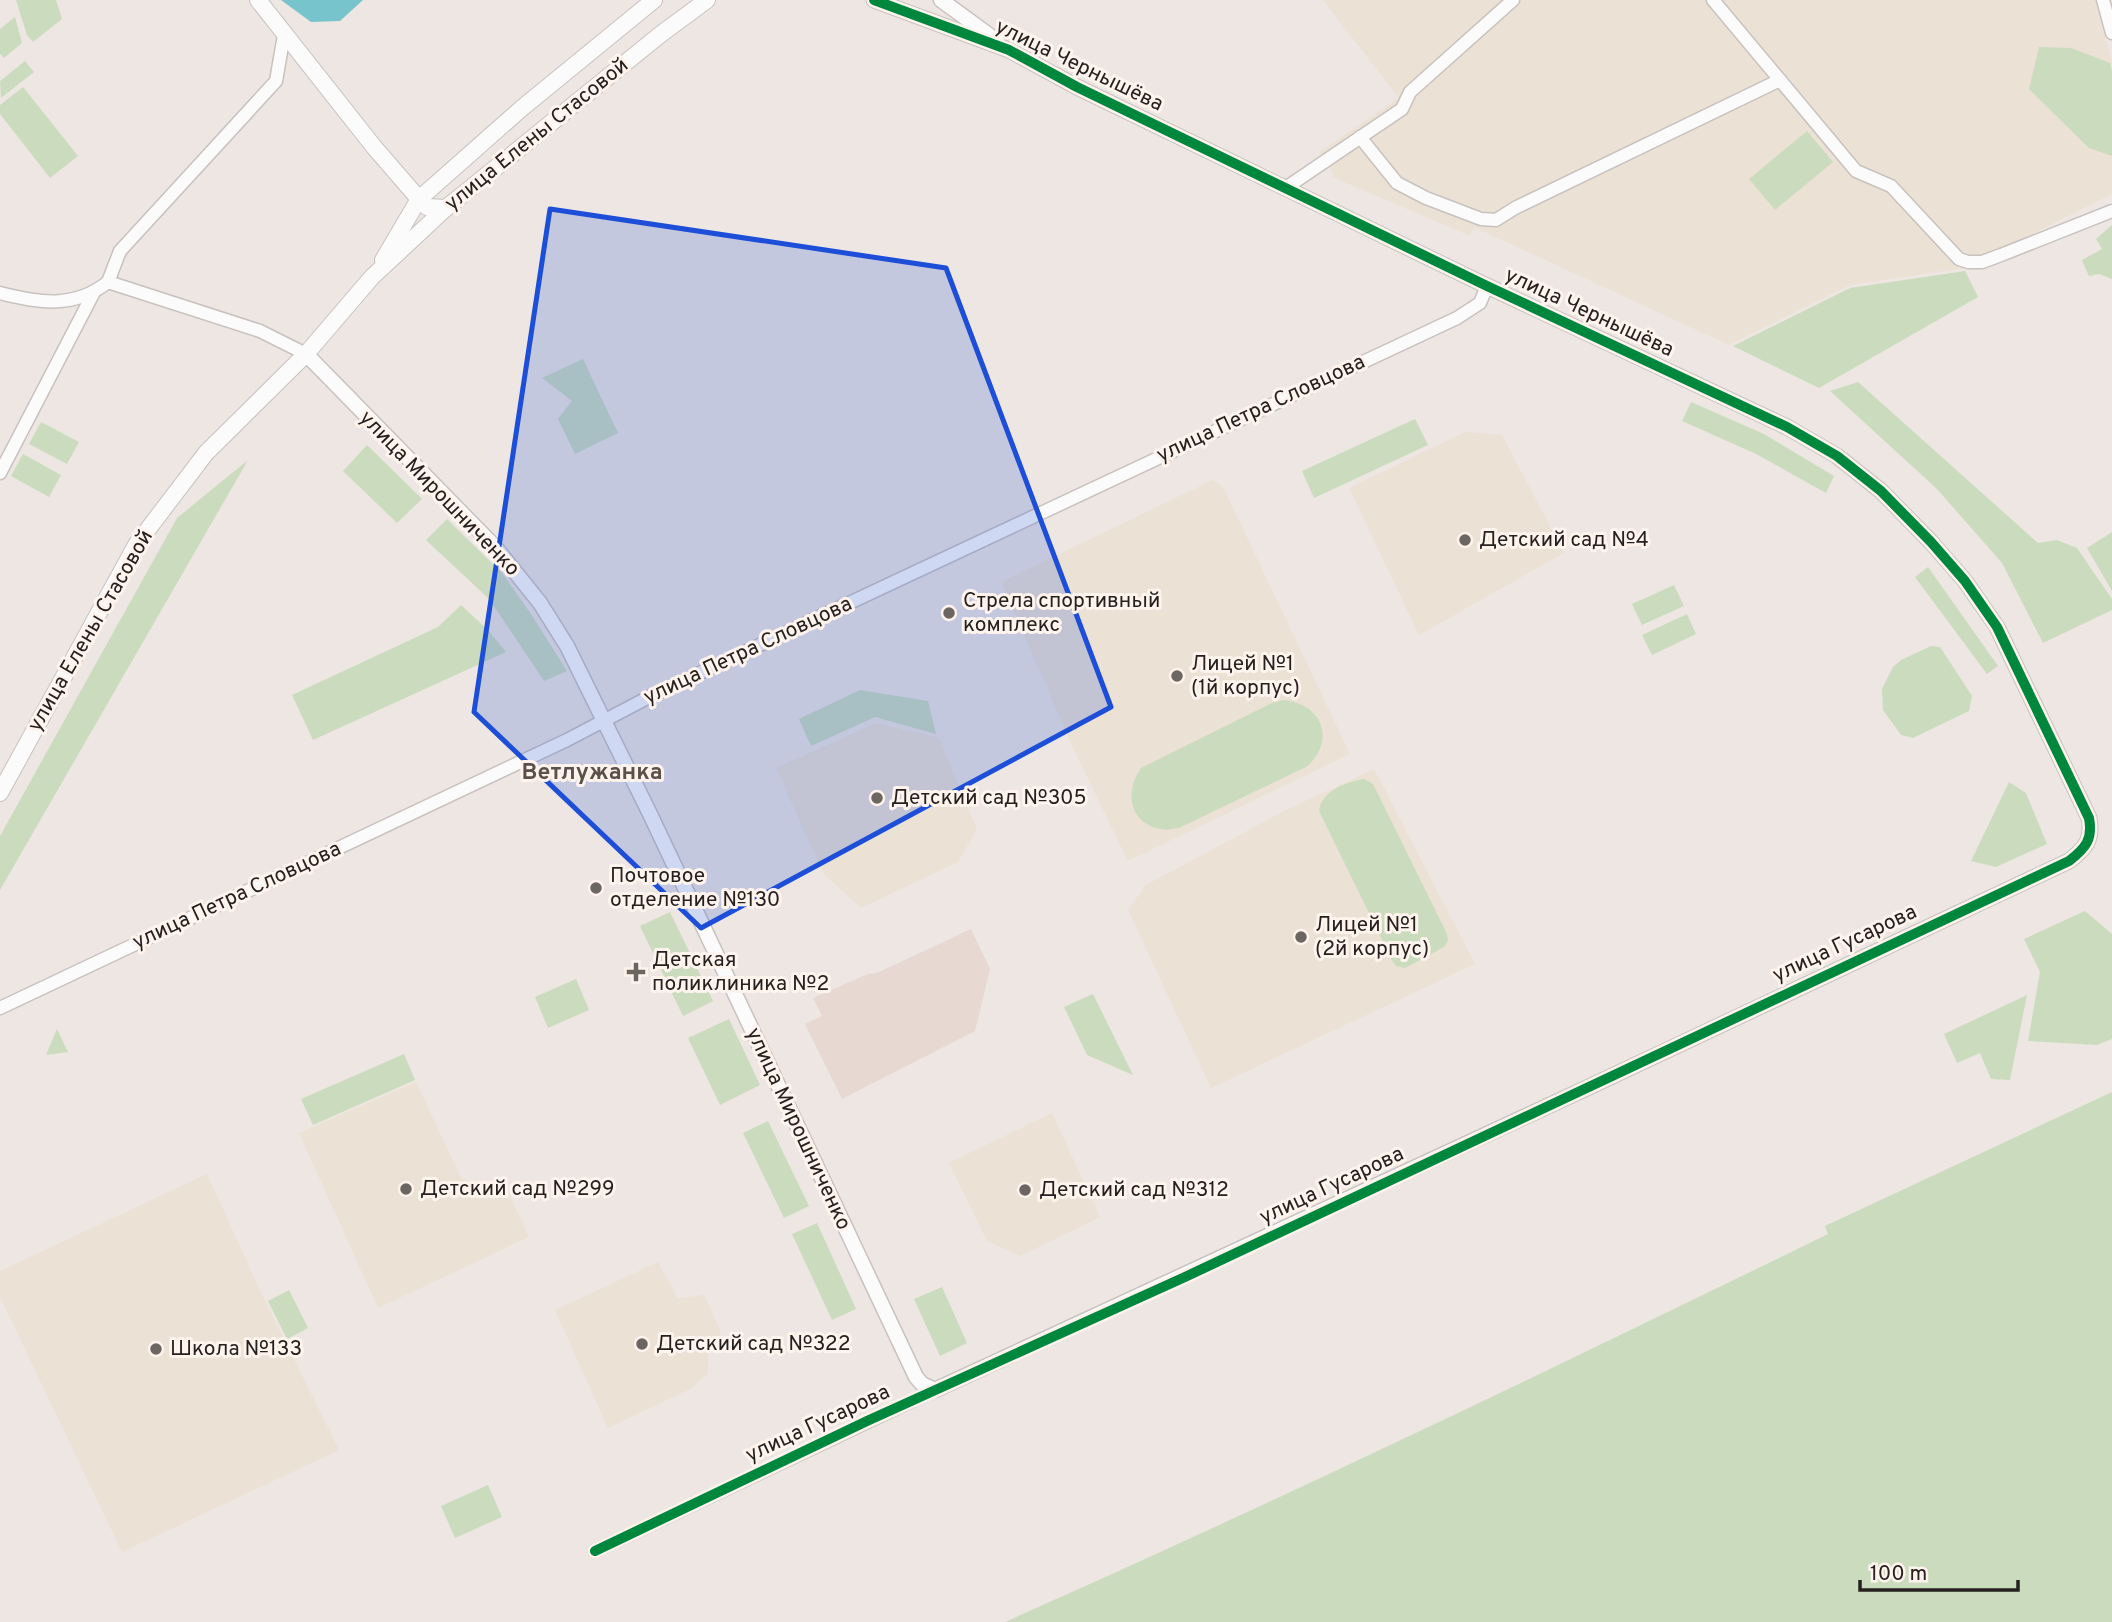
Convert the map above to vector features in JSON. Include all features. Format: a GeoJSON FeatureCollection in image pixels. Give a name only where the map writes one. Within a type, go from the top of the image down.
{"type":"FeatureCollection","features":[{"type":"Feature","properties":{"kind":"main road"},"geometry":{"type":"LineString","coordinates":[[258,0],[419,199],[427,207],[446,208]]}},
{"type":"Feature","properties":{"kind":"main road","name":"улица Елены Стасовой"},"geometry":{"type":"LineString","coordinates":[[372,276],[419,199],[522,108],[654,0]]}},
{"type":"Feature","properties":{"kind":"main road","name":"улица Елены Стасовой"},"geometry":{"type":"LineString","coordinates":[[0,793],[136,545],[206,453],[306,354],[372,276],[446,208],[707,0]]}},
{"type":"Feature","properties":{"kind":"street","name":"улица Чернышёва"},"geometry":{"type":"LineString","coordinates":[[879,2],[904,9],[915,0]]}},
{"type":"Feature","properties":{"kind":"street","name":"улица Чернышёва"},"geometry":{"type":"LineString","coordinates":[[941,0],[1009,50],[1077,87],[1787,427],[1837,456],[1881,491],[1956,571],[1997,627],[2089,818],[2090,840],[2083,850]]}},
{"type":"Feature","properties":{"kind":"street"},"geometry":{"type":"LineString","coordinates":[[1287,187],[1402,109],[1410,92],[1513,0]]}},
{"type":"Feature","properties":{"kind":"street"},"geometry":{"type":"LineString","coordinates":[[1713,0],[1856,171],[1891,186],[1959,259],[1968,262],[1992,258],[2112,211]]}},
{"type":"Feature","properties":{"kind":"street"},"geometry":{"type":"LineString","coordinates":[[2103,0],[2112,33]]}},
{"type":"Feature","properties":{"kind":"street","name":"улица Чернышёва"},"geometry":{"type":"LineString","coordinates":[[879,2],[1009,50]]}},
{"type":"Feature","properties":{"kind":"street"},"geometry":{"type":"LineString","coordinates":[[0,473],[93,294],[108,282],[120,251],[276,81],[284,35]]}},
{"type":"Feature","properties":{"kind":"street"},"geometry":{"type":"LineString","coordinates":[[1360,137],[1397,183],[1426,198],[1481,219],[1496,220],[1780,80]]}},
{"type":"Feature","properties":{"kind":"street"},"geometry":{"type":"LineString","coordinates":[[108,282],[260,331],[306,354]]}},
{"type":"Feature","properties":{"kind":"street","name":"улица Петра Словцова"},"geometry":{"type":"LineString","coordinates":[[0,1008],[512,766],[603,720],[1457,318],[1480,303],[1488,286]]}},
{"type":"Feature","properties":{"kind":"street"},"geometry":{"type":"LineString","coordinates":[[0,293],[32,301],[61,302],[93,294]]}},
{"type":"Feature","properties":{"kind":"street","name":"улица Мирошниченко"},"geometry":{"type":"LineString","coordinates":[[306,354],[495,547],[540,603],[567,646],[916,1377],[935,1391]]}},
{"type":"Feature","properties":{"kind":"street","name":"улица Гусарова"},"geometry":{"type":"LineString","coordinates":[[595,1550],[1863,958],[2068,860],[2083,850]]}},
{"type":"Feature","properties":{"kind":"highlighted area"},"geometry":{"type":"Polygon","coordinates":[[[550,209],[946,268],[1111,707],[701,928],[474,712],[550,209]]]}},
{"type":"Feature","properties":{"kind":"shaded area"},"geometry":{"type":"Polygon","coordinates":[[[1323,0],[2095,0],[2112,61],[2112,194],[1964,268],[1850,285],[1729,345],[1474,227],[1470,236],[1332,177],[1333,174],[1319,152],[1399,98],[1323,0]]]}},
{"type":"Feature","properties":{"kind":"shaded area","name":"Детский сад №4"},"geometry":{"type":"Polygon","coordinates":[[[1465,432],[1502,435],[1564,553],[1419,635],[1349,488],[1465,432]]]}},
{"type":"Feature","properties":{"kind":"shaded area","name":"Лицей №1 (1й корпус)"},"geometry":{"type":"Polygon","coordinates":[[[1213,480],[1223,487],[1350,754],[1128,861],[1073,748],[1001,582],[1213,480]]]}},
{"type":"Feature","properties":{"kind":"shaded area","name":"Детский сад №305"},"geometry":{"type":"Polygon","coordinates":[[[876,723],[939,738],[977,829],[958,862],[861,908],[823,873],[776,768],[876,723]]]}},
{"type":"Feature","properties":{"kind":"shaded area","name":"Лицей №1 (2й корпус)"},"geometry":{"type":"Polygon","coordinates":[[[1374,769],[1475,964],[1211,1088],[1128,910],[1146,885],[1286,810],[1374,769]]]}},
{"type":"Feature","properties":{"kind":"shaded area"},"geometry":{"type":"Polygon","coordinates":[[[971,929],[990,969],[975,1031],[842,1099],[805,1024],[822,1016],[813,998],[868,974],[877,973],[971,929]]]}},
{"type":"Feature","properties":{"kind":"shaded area","name":"Детский сад №299"},"geometry":{"type":"Polygon","coordinates":[[[416,1082],[461,1178],[512,1200],[529,1237],[378,1308],[299,1133],[416,1082]]]}},
{"type":"Feature","properties":{"kind":"shaded area","name":"Детский сад №312"},"geometry":{"type":"Polygon","coordinates":[[[1052,1113],[1100,1217],[1020,1256],[987,1241],[949,1163],[1052,1113]]]}},
{"type":"Feature","properties":{"kind":"shaded area","name":"Школа №133"},"geometry":{"type":"Polygon","coordinates":[[[207,1174],[263,1297],[339,1450],[122,1552],[0,1297],[0,1271],[207,1174]]]}},
{"type":"Feature","properties":{"kind":"shaded area","name":"Детский сад №322"},"geometry":{"type":"Polygon","coordinates":[[[658,1262],[678,1299],[704,1295],[721,1332],[708,1356],[708,1373],[690,1389],[608,1428],[555,1310],[658,1262]]]}},
{"type":"Feature","properties":{"kind":"green space"},"geometry":{"type":"Polygon","coordinates":[[[16,0],[56,0],[62,19],[33,42],[27,35],[16,0]]]}},
{"type":"Feature","properties":{"kind":"green space"},"geometry":{"type":"Polygon","coordinates":[[[15,17],[22,43],[4,58],[0,54],[0,29],[15,17]]]}},
{"type":"Feature","properties":{"kind":"green space"},"geometry":{"type":"Polygon","coordinates":[[[2039,47],[2071,48],[2110,63],[2112,156],[2089,148],[2029,89],[2039,47]]]}},
{"type":"Feature","properties":{"kind":"green space"},"geometry":{"type":"Polygon","coordinates":[[[25,61],[34,72],[1,98],[0,81],[25,61]]]}},
{"type":"Feature","properties":{"kind":"green space"},"geometry":{"type":"Polygon","coordinates":[[[23,87],[78,156],[50,178],[0,114],[0,105],[23,87]]]}},
{"type":"Feature","properties":{"kind":"green space"},"geometry":{"type":"Polygon","coordinates":[[[1807,131],[1833,162],[1775,210],[1749,179],[1807,131]]]}},
{"type":"Feature","properties":{"kind":"green space"},"geometry":{"type":"Polygon","coordinates":[[[2112,225],[2112,279],[2099,274],[2089,276],[2082,260],[2102,249],[2096,239],[2112,225]]]}},
{"type":"Feature","properties":{"kind":"green space"},"geometry":{"type":"Polygon","coordinates":[[[1965,271],[1978,297],[1819,388],[1733,346],[1850,288],[1965,271]]]}},
{"type":"Feature","properties":{"kind":"green space"},"geometry":{"type":"Polygon","coordinates":[[[583,359],[618,433],[575,454],[558,419],[572,401],[542,378],[583,359]]]}},
{"type":"Feature","properties":{"kind":"green space"},"geometry":{"type":"Polygon","coordinates":[[[1858,382],[2038,543],[2057,540],[2077,548],[2112,599],[2112,610],[2043,643],[2002,563],[1937,489],[1830,391],[1858,382]]]}},
{"type":"Feature","properties":{"kind":"green space"},"geometry":{"type":"Polygon","coordinates":[[[1691,402],[1764,434],[1834,476],[1826,493],[1756,454],[1682,421],[1691,402]]]}},
{"type":"Feature","properties":{"kind":"green space"},"geometry":{"type":"Polygon","coordinates":[[[1415,419],[1428,445],[1314,498],[1302,471],[1415,419]]]}},
{"type":"Feature","properties":{"kind":"green space"},"geometry":{"type":"Polygon","coordinates":[[[41,422],[79,442],[67,464],[29,444],[41,422]]]}},
{"type":"Feature","properties":{"kind":"green space"},"geometry":{"type":"Polygon","coordinates":[[[367,445],[422,499],[397,523],[343,471],[367,445]]]}},
{"type":"Feature","properties":{"kind":"green space"},"geometry":{"type":"Polygon","coordinates":[[[23,454],[61,475],[49,497],[11,476],[23,454]]]}},
{"type":"Feature","properties":{"kind":"green space"},"geometry":{"type":"Polygon","coordinates":[[[248,460],[0,890],[0,836],[177,518],[248,460]]]}},
{"type":"Feature","properties":{"kind":"green space"},"geometry":{"type":"Polygon","coordinates":[[[447,519],[503,574],[567,671],[544,681],[489,599],[426,540],[447,519]]]}},
{"type":"Feature","properties":{"kind":"green space"},"geometry":{"type":"Polygon","coordinates":[[[2112,532],[2112,591],[2087,548],[2112,532]]]}},
{"type":"Feature","properties":{"kind":"green space"},"geometry":{"type":"Polygon","coordinates":[[[1928,567],[1998,666],[1987,674],[1915,577],[1928,567]]]}},
{"type":"Feature","properties":{"kind":"green space"},"geometry":{"type":"Polygon","coordinates":[[[1674,585],[1684,606],[1642,625],[1632,604],[1674,585]]]}},
{"type":"Feature","properties":{"kind":"green space"},"geometry":{"type":"Polygon","coordinates":[[[461,605],[488,630],[506,652],[313,740],[292,695],[438,627],[461,605]]]}},
{"type":"Feature","properties":{"kind":"green space"},"geometry":{"type":"Polygon","coordinates":[[[1687,614],[1696,634],[1652,655],[1642,635],[1687,614]]]}},
{"type":"Feature","properties":{"kind":"green space"},"geometry":{"type":"Polygon","coordinates":[[[1931,646],[1940,647],[1972,696],[1969,711],[1913,738],[1901,735],[1883,710],[1882,689],[1893,667],[1901,660],[1931,646]]]}},
{"type":"Feature","properties":{"kind":"green space"},"geometry":{"type":"Polygon","coordinates":[[[860,690],[928,701],[936,734],[875,717],[811,746],[799,719],[860,690]]]}},
{"type":"Feature","properties":{"kind":"green space"},"geometry":{"type":"Polygon","coordinates":[[[1284,700],[1308,708],[1321,725],[1321,746],[1316,757],[1306,767],[1179,828],[1153,827],[1143,822],[1136,814],[1132,793],[1134,780],[1141,768],[1272,703],[1284,700]]]}},
{"type":"Feature","properties":{"kind":"green space"},"geometry":{"type":"Polygon","coordinates":[[[1364,779],[1373,784],[1447,934],[1448,941],[1444,947],[1405,968],[1396,966],[1392,960],[1319,811],[1329,793],[1342,785],[1364,779]]]}},
{"type":"Feature","properties":{"kind":"green space"},"geometry":{"type":"Polygon","coordinates":[[[2009,782],[2026,793],[2047,844],[1996,867],[1971,861],[2009,782]]]}},
{"type":"Feature","properties":{"kind":"green space"},"geometry":{"type":"Polygon","coordinates":[[[2085,911],[2112,934],[2112,1039],[2097,1045],[2028,1041],[2040,972],[2024,939],[2085,911]]]}},
{"type":"Feature","properties":{"kind":"green space"},"geometry":{"type":"Polygon","coordinates":[[[670,912],[713,1001],[683,1016],[640,926],[670,912]]]}},
{"type":"Feature","properties":{"kind":"green space"},"geometry":{"type":"Polygon","coordinates":[[[576,979],[589,1010],[548,1028],[535,997],[576,979]]]}},
{"type":"Feature","properties":{"kind":"green space"},"geometry":{"type":"Polygon","coordinates":[[[1093,994],[1133,1075],[1087,1055],[1064,1007],[1093,994]]]}},
{"type":"Feature","properties":{"kind":"green space"},"geometry":{"type":"Polygon","coordinates":[[[2027,995],[2010,1080],[1991,1079],[1980,1053],[1957,1063],[1944,1034],[2027,995]]]}},
{"type":"Feature","properties":{"kind":"green space"},"geometry":{"type":"Polygon","coordinates":[[[729,1019],[760,1085],[720,1105],[688,1038],[729,1019]]]}},
{"type":"Feature","properties":{"kind":"green space"},"geometry":{"type":"Polygon","coordinates":[[[57,1029],[68,1052],[46,1055],[57,1029]]]}},
{"type":"Feature","properties":{"kind":"green space"},"geometry":{"type":"Polygon","coordinates":[[[404,1054],[415,1080],[313,1125],[301,1099],[404,1054]]]}},
{"type":"Feature","properties":{"kind":"green space"},"geometry":{"type":"Polygon","coordinates":[[[2112,1092],[2112,1622],[1005,1622],[1521,1383],[1828,1234],[1825,1226],[2112,1092]]]}},
{"type":"Feature","properties":{"kind":"green space"},"geometry":{"type":"Polygon","coordinates":[[[768,1121],[809,1206],[784,1218],[743,1133],[768,1121]]]}},
{"type":"Feature","properties":{"kind":"green space"},"geometry":{"type":"Polygon","coordinates":[[[817,1223],[856,1309],[832,1320],[792,1234],[817,1223]]]}},
{"type":"Feature","properties":{"kind":"green space"},"geometry":{"type":"Polygon","coordinates":[[[942,1287],[967,1343],[940,1356],[914,1299],[942,1287]]]}},
{"type":"Feature","properties":{"kind":"green space"},"geometry":{"type":"Polygon","coordinates":[[[289,1290],[308,1328],[287,1339],[268,1301],[289,1290]]]}},
{"type":"Feature","properties":{"kind":"green space"},"geometry":{"type":"Polygon","coordinates":[[[488,1485],[502,1517],[455,1538],[441,1506],[488,1485]]]}},
{"type":"Feature","properties":{"kind":"water"},"geometry":{"type":"Polygon","coordinates":[[[281,0],[363,0],[340,21],[311,22],[281,0]]]}},
{"type":"Feature","properties":{"kind":"cycle path"},"geometry":{"type":"LineString","coordinates":[[595,1551],[867,1421],[1185,1277],[2069,861],[2084,847],[2090,832],[2089,818],[1997,627],[1965,581],[1931,542],[1881,491],[1837,456],[1787,427],[1487,286],[1077,87],[1009,50],[874,0]]}},
{"type":"Feature","properties":{"kind":"place","name":"Детский сад №4"},"geometry":{"type":"Point","coordinates":[1465,540]}},
{"type":"Feature","properties":{"kind":"place","name":"Стрела спортивный комплекс"},"geometry":{"type":"Point","coordinates":[949,613]}},
{"type":"Feature","properties":{"kind":"place","name":"Лицей №1 (1й корпус)"},"geometry":{"type":"Point","coordinates":[1177,676]}},
{"type":"Feature","properties":{"kind":"place","name":"Детский сад №305"},"geometry":{"type":"Point","coordinates":[877,798]}},
{"type":"Feature","properties":{"kind":"place","name":"Почтовое отделение №130"},"geometry":{"type":"Point","coordinates":[596,888]}},
{"type":"Feature","properties":{"kind":"place","name":"Лицей №1 (2й корпус)"},"geometry":{"type":"Point","coordinates":[1301,937]}},
{"type":"Feature","properties":{"kind":"place","name":"Детская поликлиника №2"},"geometry":{"type":"Point","coordinates":[636,972]}},
{"type":"Feature","properties":{"kind":"place","name":"Детский сад №299"},"geometry":{"type":"Point","coordinates":[406,1189]}},
{"type":"Feature","properties":{"kind":"place","name":"Детский сад №312"},"geometry":{"type":"Point","coordinates":[1025,1190]}},
{"type":"Feature","properties":{"kind":"place","name":"Детский сад №322"},"geometry":{"type":"Point","coordinates":[642,1344]}},
{"type":"Feature","properties":{"kind":"place","name":"Школа №133"},"geometry":{"type":"Point","coordinates":[156,1349]}},
{"type":"Feature","properties":{"kind":"district","name":"Ветлужанка"},"geometry":{"type":"Point","coordinates":[592,773]}}]}
